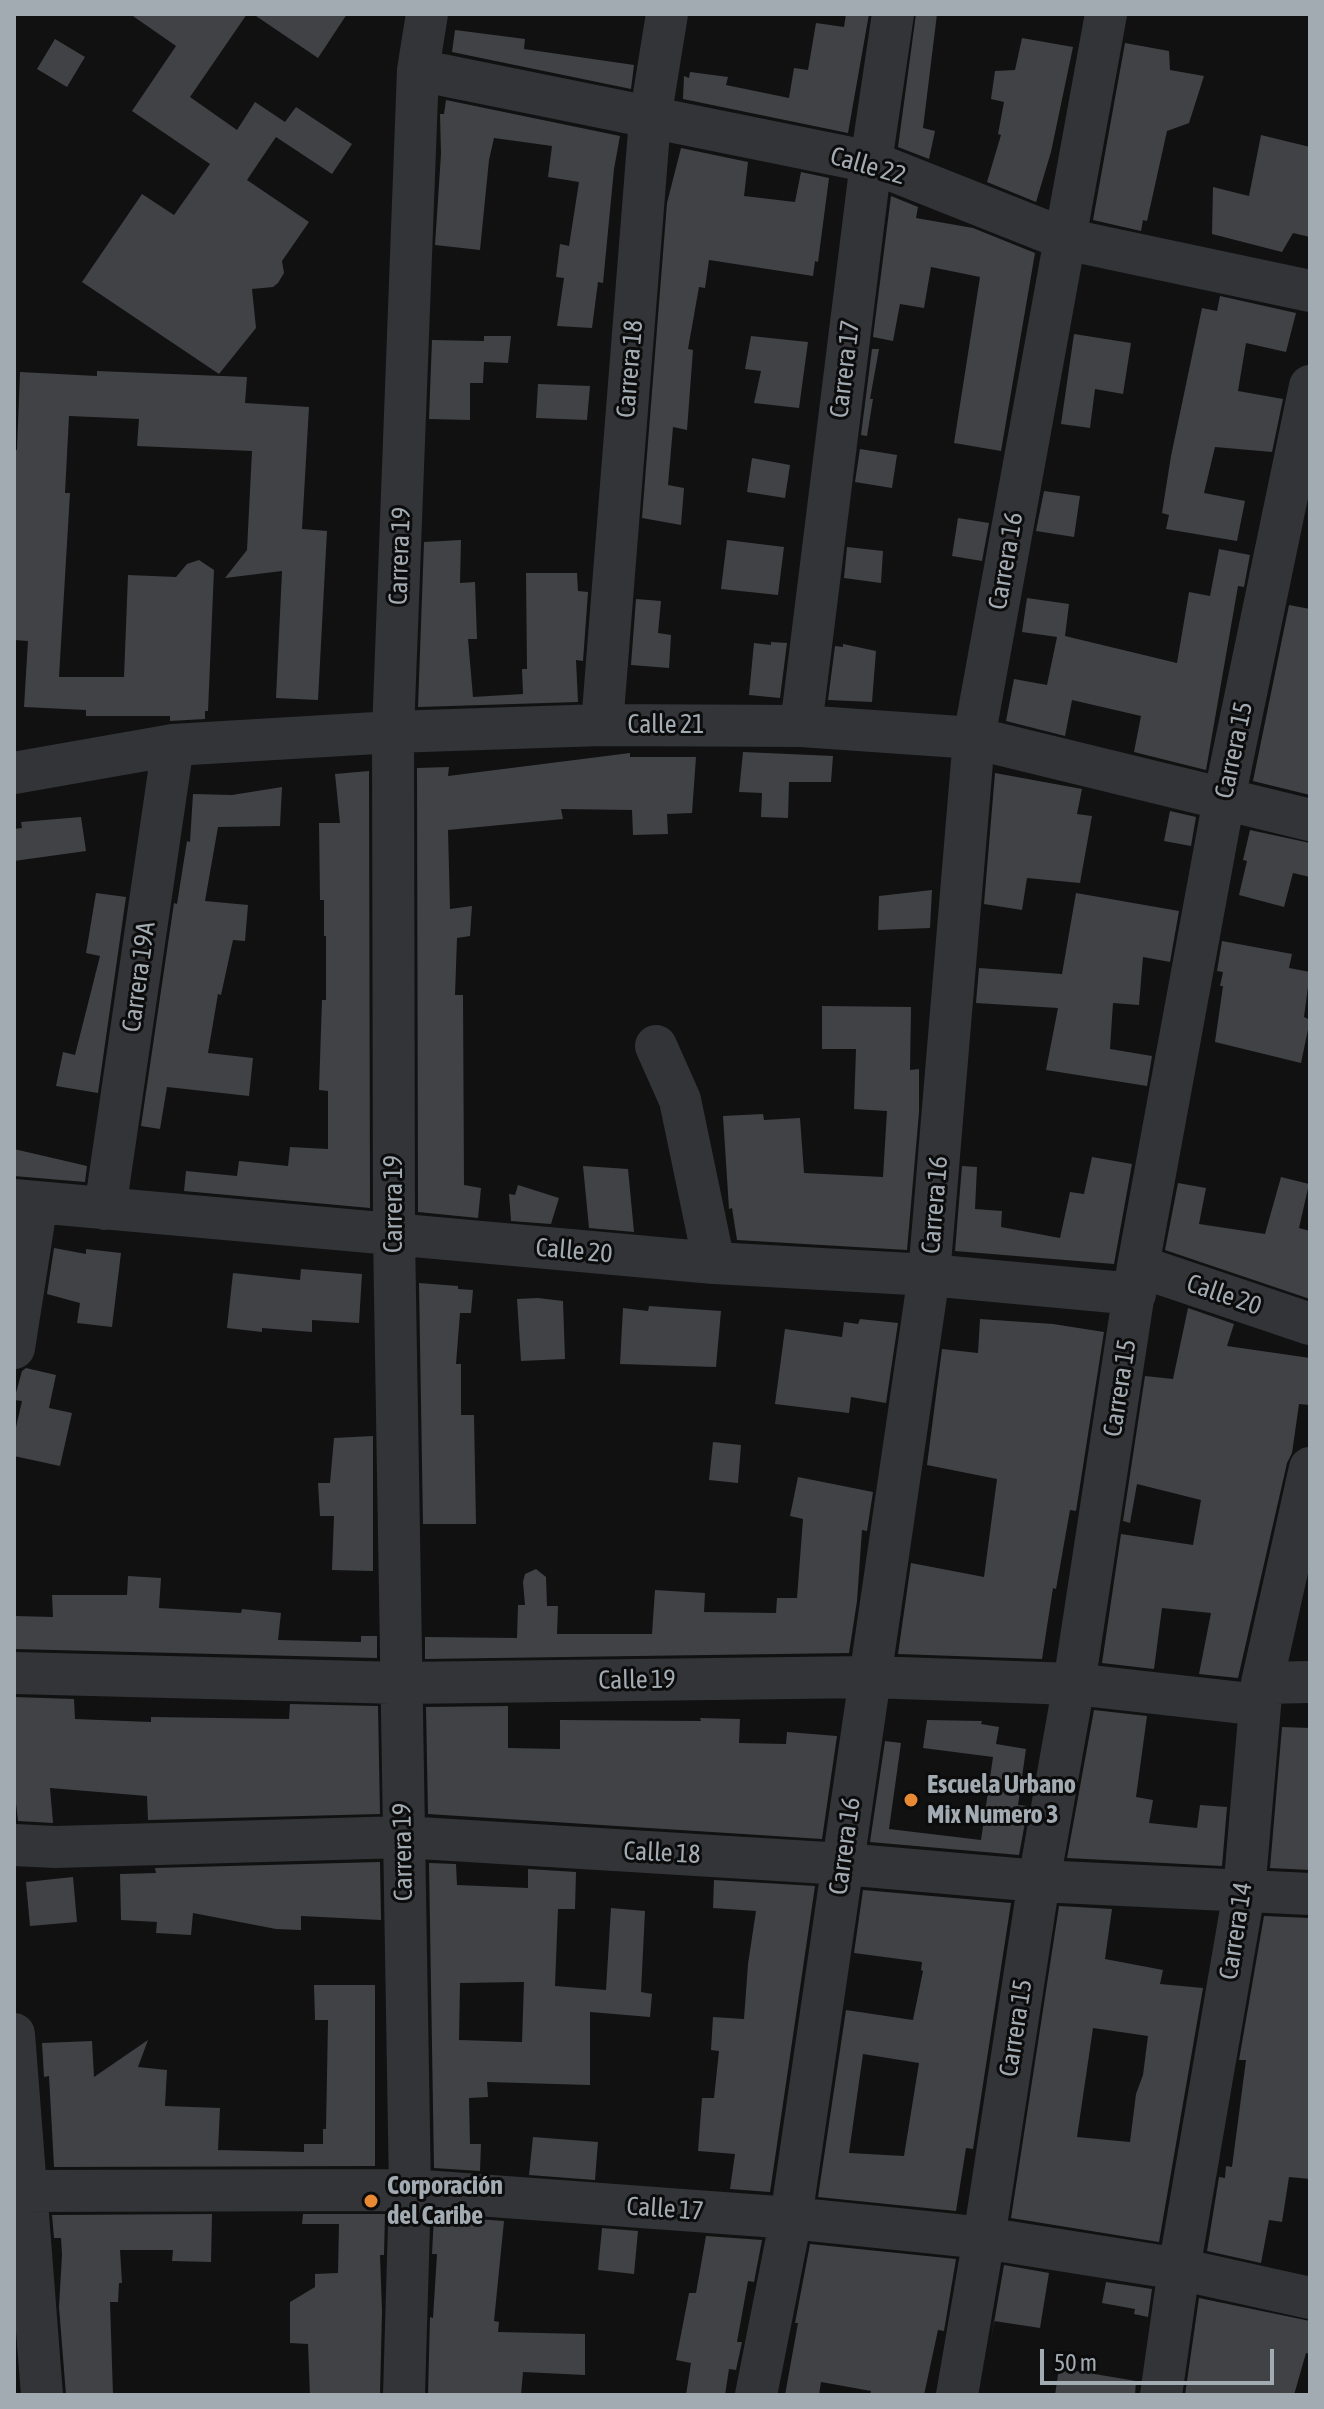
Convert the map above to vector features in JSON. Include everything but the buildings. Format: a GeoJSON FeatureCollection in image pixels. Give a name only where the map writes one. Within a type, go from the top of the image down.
{"type":"FeatureCollection","features":[{"type":"Feature","properties":{"kind":"street","name":"Carrera 19"},"geometry":{"type":"LineString","coordinates":[[404,2395],[410,2190],[394,1235],[393,732],[418,70],[427,14]]}},
{"type":"Feature","properties":{"kind":"street","name":"Carrera 18"},"geometry":{"type":"LineString","coordinates":[[602,725],[650,119],[667,14]]}},
{"type":"Feature","properties":{"kind":"street","name":"Carrera 17"},"geometry":{"type":"LineString","coordinates":[[801,726],[871,162],[893,14]]}},
{"type":"Feature","properties":{"kind":"street","name":"Carrera 16"},"geometry":{"type":"LineString","coordinates":[[756,2395],[791,2218],[929,1275],[974,738],[1106,14]]}},
{"type":"Feature","properties":{"kind":"street","name":"Calle 22"},"geometry":{"type":"LineString","coordinates":[[418,70],[871,162],[1065,239],[1310,291]]}},
{"type":"Feature","properties":{"kind":"street","name":"Carrera 15"},"geometry":{"type":"LineString","coordinates":[[957,2395],[1039,1881],[1074,1684],[1136,1280],[1224,799],[1310,386]]}},
{"type":"Feature","properties":{"kind":"street","name":"Calle 21"},"geometry":{"type":"LineString","coordinates":[[14,773],[173,745],[393,732],[602,725],[801,726],[974,738],[1310,820]]}},
{"type":"Feature","properties":{"kind":"street","name":"Carrera 19A"},"geometry":{"type":"LineString","coordinates":[[105,1209],[173,745]]}},
{"type":"Feature","properties":{"kind":"street"},"geometry":{"type":"LineString","coordinates":[[656,1046],[680,1100],[714,1263]]}},
{"type":"Feature","properties":{"kind":"street","name":"Calle 20"},"geometry":{"type":"LineString","coordinates":[[26,1201],[714,1263],[929,1275],[1136,1280],[1310,1324]]}},
{"type":"Feature","properties":{"kind":"street"},"geometry":{"type":"LineString","coordinates":[[14,1348],[26,1201]]}},
{"type":"Feature","properties":{"kind":"street","name":"Carrera 14"},"geometry":{"type":"LineString","coordinates":[[1161,2395],[1179,2269],[1244,1892],[1261,1694],[1310,1468]]}},
{"type":"Feature","properties":{"kind":"street","name":"Calle 19"},"geometry":{"type":"LineString","coordinates":[[14,1673],[400,1683],[870,1677],[1261,1694],[1310,1682]]}},
{"type":"Feature","properties":{"kind":"street","name":"Calle 18"},"geometry":{"type":"LineString","coordinates":[[14,1845],[55,1847],[403,1837],[843,1864],[1039,1881],[1310,1894]]}},
{"type":"Feature","properties":{"kind":"street"},"geometry":{"type":"LineString","coordinates":[[14,2034],[20,2191],[42,2395]]}},
{"type":"Feature","properties":{"kind":"street","name":"Calle 17"},"geometry":{"type":"LineString","coordinates":[[20,2191],[410,2190],[791,2218],[984,2238],[1179,2269],[1310,2298]]}},
{"type":"Feature","properties":{"kind":"place","name":"Escuela Urbano Mix Numero 3"},"geometry":{"type":"Point","coordinates":[911,1800]}},
{"type":"Feature","properties":{"kind":"place","name":"Corporación del Caribe"},"geometry":{"type":"Point","coordinates":[371,2201]}}]}
